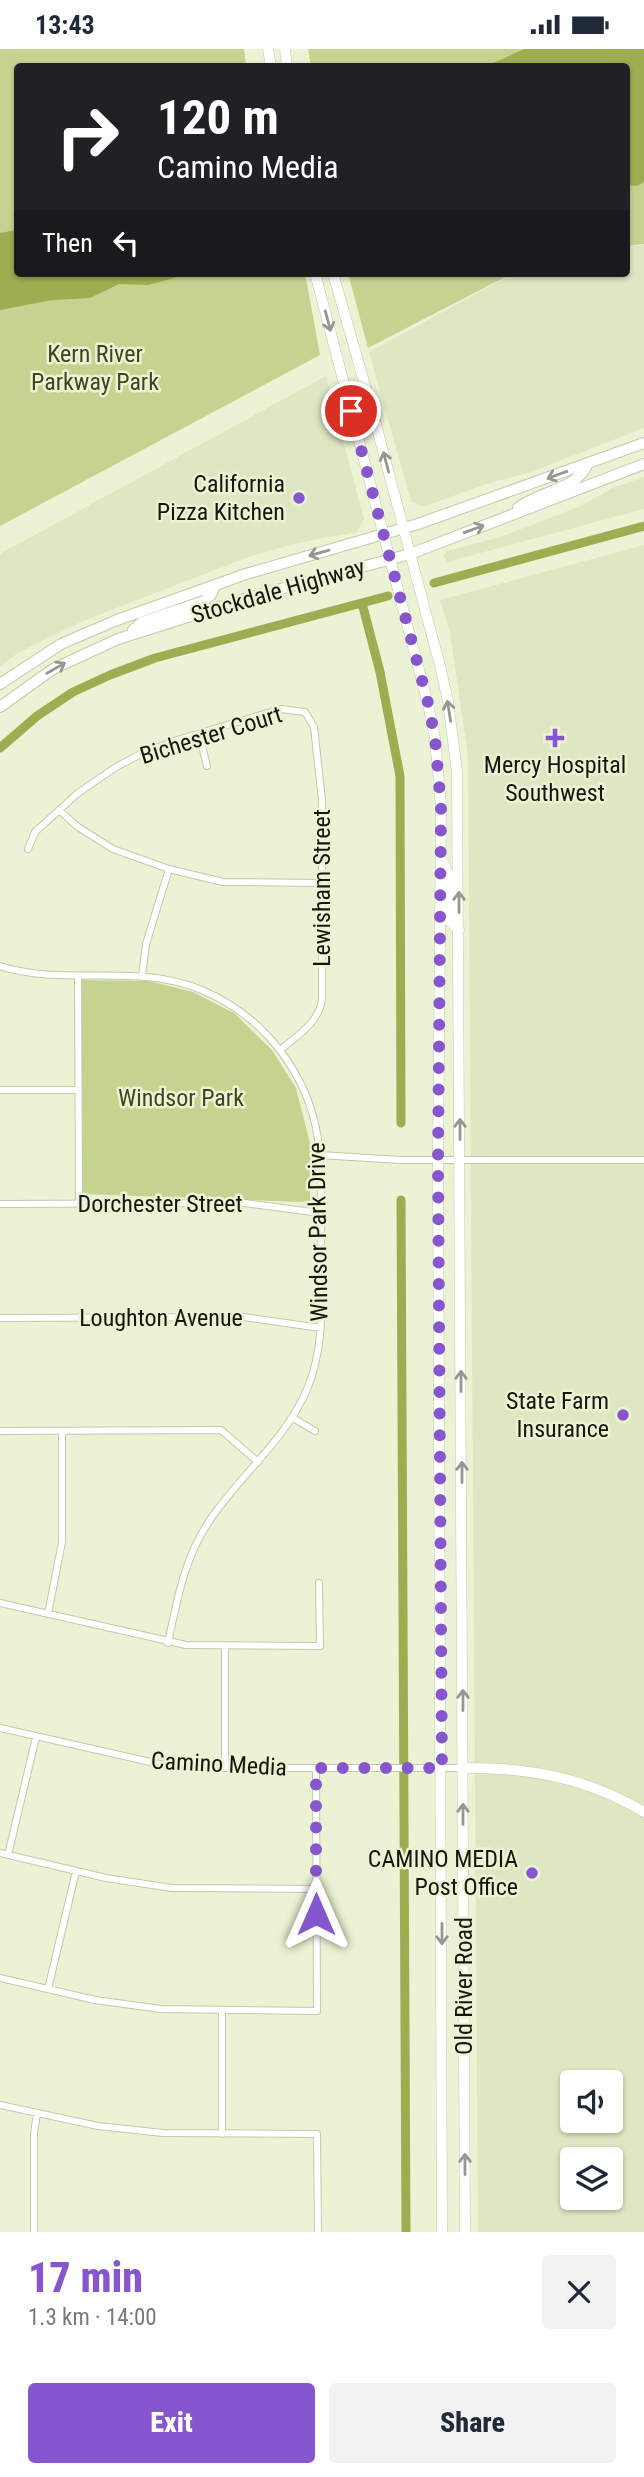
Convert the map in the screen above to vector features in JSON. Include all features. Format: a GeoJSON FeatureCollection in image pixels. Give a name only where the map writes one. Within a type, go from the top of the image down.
{"type":"FeatureCollection","features":[{"type":"Feature","properties":{"kind":"main road","name":"Old River Road"},"geometry":{"type":"LineString","coordinates":[[316,277],[428,703],[435,738],[441,807],[438,1161],[442,2232]]}},
{"type":"Feature","properties":{"kind":"main road","name":"Old River Road"},"geometry":{"type":"LineString","coordinates":[[334,277],[440,666],[453,736],[458,808],[465,2232]]}},
{"type":"Feature","properties":{"kind":"main road","name":"Stockdale Highway"},"geometry":{"type":"LineString","coordinates":[[0,684],[35,659],[74,638],[215,585],[385,534],[644,443]]}},
{"type":"Feature","properties":{"kind":"main road"},"geometry":{"type":"LineString","coordinates":[[508,516],[530,499],[580,478],[588,463]]}},
{"type":"Feature","properties":{"kind":"main road","name":"Stockdale Highway"},"geometry":{"type":"LineString","coordinates":[[0,706],[53,669],[128,635],[251,597],[410,554],[644,464]]}},
{"type":"Feature","properties":{"kind":"main road"},"geometry":{"type":"LineString","coordinates":[[128,635],[142,622],[204,601],[211,595],[215,585]]}},
{"type":"Feature","properties":{"kind":"main road"},"geometry":{"type":"LineString","coordinates":[[441,858],[448,874],[447,920],[459,930]]}},
{"type":"Feature","properties":{"kind":"main road","name":"Camino Media"},"geometry":{"type":"LineString","coordinates":[[463,1768],[514,1768],[564,1777],[608,1793],[644,1812]]}},
{"type":"Feature","properties":{"kind":"street","name":"Bichester Court"},"geometry":{"type":"LineString","coordinates":[[28,849],[35,832],[78,793],[116,767],[158,747],[281,709],[305,712]]}},
{"type":"Feature","properties":{"kind":"street","name":"Lewisham Street"},"geometry":{"type":"LineString","coordinates":[[280,1050],[313,1022],[320,1012],[322,999],[320,771],[314,727],[305,712]]}},
{"type":"Feature","properties":{"kind":"street"},"geometry":{"type":"LineString","coordinates":[[199,734],[207,766]]}},
{"type":"Feature","properties":{"kind":"street"},"geometry":{"type":"LineString","coordinates":[[59,810],[78,827],[113,849],[169,869],[223,882],[321,883]]}},
{"type":"Feature","properties":{"kind":"street"},"geometry":{"type":"LineString","coordinates":[[142,976],[146,944],[169,869]]}},
{"type":"Feature","properties":{"kind":"street","name":"Windsor Park Drive"},"geometry":{"type":"LineString","coordinates":[[0,966],[31,974],[142,976],[186,984],[219,998],[252,1020],[280,1050],[293,1068],[314,1120],[319,1155],[321,1328],[315,1366],[293,1417],[217,1509],[197,1541],[183,1574],[168,1643]]}},
{"type":"Feature","properties":{"kind":"street"},"geometry":{"type":"LineString","coordinates":[[78,976],[79,1203]]}},
{"type":"Feature","properties":{"kind":"street"},"geometry":{"type":"LineString","coordinates":[[0,1090],[78,1090]]}},
{"type":"Feature","properties":{"kind":"street"},"geometry":{"type":"LineString","coordinates":[[319,1155],[438,1161],[644,1160]]}},
{"type":"Feature","properties":{"kind":"street","name":"Dorchester Street"},"geometry":{"type":"LineString","coordinates":[[0,1204],[244,1203],[320,1213]]}},
{"type":"Feature","properties":{"kind":"street","name":"Loughton Avenue"},"geometry":{"type":"LineString","coordinates":[[0,1318],[244,1317],[321,1328]]}},
{"type":"Feature","properties":{"kind":"street"},"geometry":{"type":"LineString","coordinates":[[293,1417],[315,1431]]}},
{"type":"Feature","properties":{"kind":"street"},"geometry":{"type":"LineString","coordinates":[[0,1431],[221,1430],[258,1462]]}},
{"type":"Feature","properties":{"kind":"street"},"geometry":{"type":"LineString","coordinates":[[48,1614],[62,1542],[62,1431]]}},
{"type":"Feature","properties":{"kind":"street"},"geometry":{"type":"LineString","coordinates":[[0,1603],[168,1643],[225,1647],[320,1646],[319,1583]]}},
{"type":"Feature","properties":{"kind":"street"},"geometry":{"type":"LineString","coordinates":[[225,1647],[225,1768]]}},
{"type":"Feature","properties":{"kind":"street","name":"Camino Media"},"geometry":{"type":"LineString","coordinates":[[0,1728],[168,1766],[463,1768]]}},
{"type":"Feature","properties":{"kind":"street"},"geometry":{"type":"LineString","coordinates":[[8,1855],[36,1737]]}},
{"type":"Feature","properties":{"kind":"street"},"geometry":{"type":"LineString","coordinates":[[0,1978],[132,2006],[222,2011],[317,2011],[316,1768]]}},
{"type":"Feature","properties":{"kind":"street"},"geometry":{"type":"LineString","coordinates":[[0,1853],[141,1885],[172,1888],[316,1889]]}},
{"type":"Feature","properties":{"kind":"street"},"geometry":{"type":"LineString","coordinates":[[48,1989],[76,1871]]}},
{"type":"Feature","properties":{"kind":"street"},"geometry":{"type":"LineString","coordinates":[[222,2011],[222,2134]]}},
{"type":"Feature","properties":{"kind":"street"},"geometry":{"type":"LineString","coordinates":[[0,2105],[128,2130],[317,2134],[318,2232]]}},
{"type":"Feature","properties":{"kind":"street"},"geometry":{"type":"LineString","coordinates":[[34,2232],[34,2134],[37,2113]]}},
{"type":"Feature","properties":{"kind":"shaded area"},"geometry":{"type":"Polygon","coordinates":[[[524,49],[644,49],[644,182],[637,186],[630,185],[630,63],[494,63],[524,49]]]}},
{"type":"Feature","properties":{"kind":"shaded area"},"geometry":{"type":"Polygon","coordinates":[[[14,231],[14,277],[178,277],[148,285],[119,284],[90,298],[52,300],[0,310],[0,233],[14,231]]]}},
{"type":"Feature","properties":{"kind":"shaded area"},"geometry":{"type":"Polygon","coordinates":[[[644,245],[644,428],[531,472],[486,484],[423,507],[411,501],[369,352],[507,277],[630,277],[630,247],[644,245]]]}},
{"type":"Feature","properties":{"kind":"shaded area"},"geometry":{"type":"Polygon","coordinates":[[[326,376],[364,519],[357,532],[293,544],[251,556],[83,621],[18,653],[0,666],[0,554],[326,376]]]}},
{"type":"Feature","properties":{"kind":"shaded area"},"geometry":{"type":"Polygon","coordinates":[[[644,477],[644,509],[447,562],[444,555],[447,551],[500,537],[581,506],[612,488],[644,477]]]}},
{"type":"Feature","properties":{"kind":"shaded area"},"geometry":{"type":"Polygon","coordinates":[[[644,545],[644,2232],[478,2232],[468,757],[450,632],[440,600],[644,545]]]}},
{"type":"Feature","properties":{"kind":"green space","name":"Kern River Parkway Park"},"geometry":{"type":"Polygon","coordinates":[[[0,49],[244,49],[246,63],[14,63],[14,277],[306,277],[320,355],[0,526],[0,49]]]}},
{"type":"Feature","properties":{"kind":"green space"},"geometry":{"type":"Polygon","coordinates":[[[308,49],[644,49],[644,244],[630,246],[630,63],[310,63],[308,49]]]}},
{"type":"Feature","properties":{"kind":"green space"},"geometry":{"type":"Polygon","coordinates":[[[349,277],[505,277],[368,348],[349,277]]]}},
{"type":"Feature","properties":{"kind":"green space","name":"Windsor Park"},"geometry":{"type":"Polygon","coordinates":[[[82,980],[149,981],[193,992],[234,1013],[272,1050],[296,1088],[311,1147],[310,1201],[82,1194],[82,980]]]}},
{"type":"Feature","properties":{"kind":"waterway"},"geometry":{"type":"LineString","coordinates":[[434,583],[644,526]]}},
{"type":"Feature","properties":{"kind":"waterway"},"geometry":{"type":"LineString","coordinates":[[0,748],[37,716],[73,692],[110,675],[155,658],[388,596]]}},
{"type":"Feature","properties":{"kind":"waterway"},"geometry":{"type":"LineString","coordinates":[[362,603],[380,672],[400,776],[401,1123]]}},
{"type":"Feature","properties":{"kind":"waterway"},"geometry":{"type":"LineString","coordinates":[[401,1200],[406,2232]]}},
{"type":"Feature","properties":{"kind":"place","name":"California Pizza Kitchen"},"geometry":{"type":"Point","coordinates":[299,498]}},
{"type":"Feature","properties":{"kind":"place","name":"Mercy Hospital Southwest"},"geometry":{"type":"Point","coordinates":[555,738]}},
{"type":"Feature","properties":{"kind":"place","name":"State Farm Insurance"},"geometry":{"type":"Point","coordinates":[623,1415]}},
{"type":"Feature","properties":{"kind":"place","name":"CAMINO MEDIA Post Office"},"geometry":{"type":"Point","coordinates":[532,1873]}},
{"type":"Feature","properties":{"kind":"route"},"geometry":{"type":"LineString","coordinates":[[316,1914],[316,1768],[442,1768],[438,1161],[441,807],[435,738],[428,703],[351,411]]}}]}
